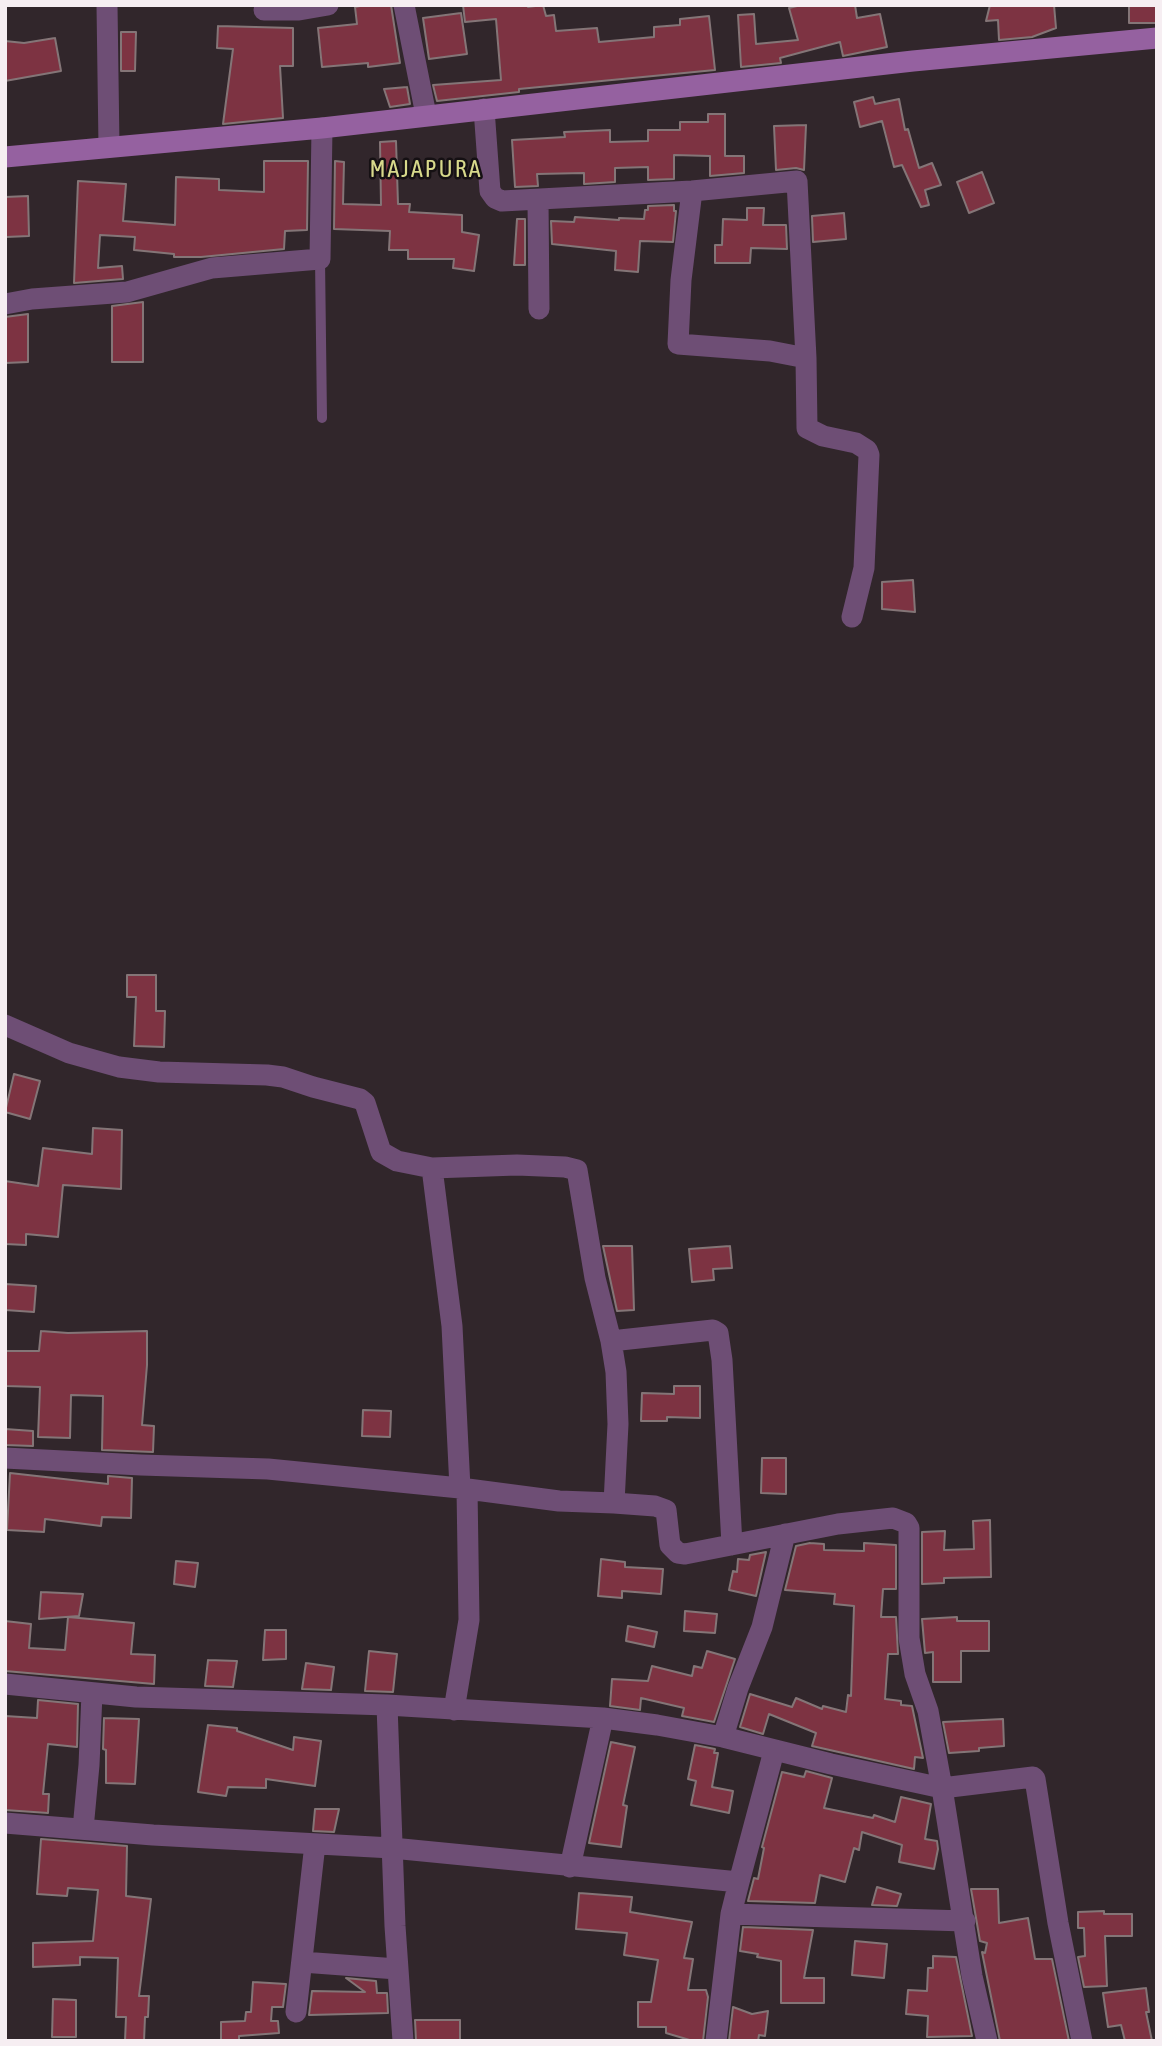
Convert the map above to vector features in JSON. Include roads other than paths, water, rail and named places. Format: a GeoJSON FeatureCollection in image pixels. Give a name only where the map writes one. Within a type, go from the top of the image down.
{"type":"FeatureCollection","features":[{"type":"Feature","properties":{"kind":"main road"},"geometry":{"type":"LineString","coordinates":[[5,157],[322,128],[913,61],[1157,38]]}},
{"type":"Feature","properties":{"kind":"street"},"geometry":{"type":"LineString","coordinates":[[107,5],[109,147]]}},
{"type":"Feature","properties":{"kind":"street"},"geometry":{"type":"LineString","coordinates":[[264,10],[299,10],[328,5]]}},
{"type":"Feature","properties":{"kind":"street"},"geometry":{"type":"LineString","coordinates":[[404,5],[426,115]]}},
{"type":"Feature","properties":{"kind":"street"},"geometry":{"type":"LineString","coordinates":[[484,109],[490,191],[495,198],[502,201],[692,191],[797,181],[807,428],[824,436],[862,445],[869,455],[864,568],[852,617]]}},
{"type":"Feature","properties":{"kind":"street"},"geometry":{"type":"LineString","coordinates":[[5,304],[32,299],[127,292],[212,268],[320,259],[322,128]]}},
{"type":"Feature","properties":{"kind":"street"},"geometry":{"type":"LineString","coordinates":[[692,191],[681,280],[678,344],[771,351],[806,358]]}},
{"type":"Feature","properties":{"kind":"street"},"geometry":{"type":"LineString","coordinates":[[538,200],[539,309]]}},
{"type":"Feature","properties":{"kind":"street"},"geometry":{"type":"LineString","coordinates":[[5,1025],[69,1053],[119,1068],[275,1076],[360,1098],[365,1103],[381,1152],[397,1161],[432,1168],[517,1166],[573,1167],[577,1170],[595,1278],[611,1341],[618,1392],[614,1503]]}},
{"type":"Feature","properties":{"kind":"street"},"geometry":{"type":"LineString","coordinates":[[432,1168],[452,1326],[469,1620],[454,1710]]}},
{"type":"Feature","properties":{"kind":"street"},"geometry":{"type":"LineString","coordinates":[[611,1341],[713,1330],[718,1333],[723,1360],[732,1545]]}},
{"type":"Feature","properties":{"kind":"street"},"geometry":{"type":"LineString","coordinates":[[5,1458],[268,1469],[559,1501],[655,1506],[666,1510],[670,1545],[678,1553],[685,1554],[866,1521],[893,1518],[906,1522],[909,1528],[909,1637],[915,1674],[928,1711],[965,1920],[972,1976],[987,2041]]}},
{"type":"Feature","properties":{"kind":"street"},"geometry":{"type":"LineString","coordinates":[[723,1737],[762,1626],[785,1534]]}},
{"type":"Feature","properties":{"kind":"street"},"geometry":{"type":"LineString","coordinates":[[5,1684],[136,1697],[387,1705],[603,1718],[657,1724],[723,1737],[942,1788],[1033,1777],[1082,2041]]}},
{"type":"Feature","properties":{"kind":"street"},"geometry":{"type":"LineString","coordinates":[[83,1829],[92,1693]]}},
{"type":"Feature","properties":{"kind":"street"},"geometry":{"type":"LineString","coordinates":[[387,1705],[397,1969],[403,2041]]}},
{"type":"Feature","properties":{"kind":"street"},"geometry":{"type":"LineString","coordinates":[[570,1867],[603,1718]]}},
{"type":"Feature","properties":{"kind":"street"},"geometry":{"type":"LineString","coordinates":[[716,2041],[731,1914],[774,1751]]}},
{"type":"Feature","properties":{"kind":"street"},"geometry":{"type":"LineString","coordinates":[[5,1823],[392,1848],[739,1882]]}},
{"type":"Feature","properties":{"kind":"street"},"geometry":{"type":"LineString","coordinates":[[296,2012],[315,1844]]}},
{"type":"Feature","properties":{"kind":"street"},"geometry":{"type":"LineString","coordinates":[[731,1914],[965,1920]]}},
{"type":"Feature","properties":{"kind":"street"},"geometry":{"type":"LineString","coordinates":[[302,1962],[397,1969]]}},
{"type":"Feature","properties":{"kind":"lane"},"geometry":{"type":"LineString","coordinates":[[320,259],[322,418]]}},
{"type":"Feature","properties":{"kind":"district","name":"MAJAPURA"},"geometry":{"type":"Point","coordinates":[426,169]}}]}
